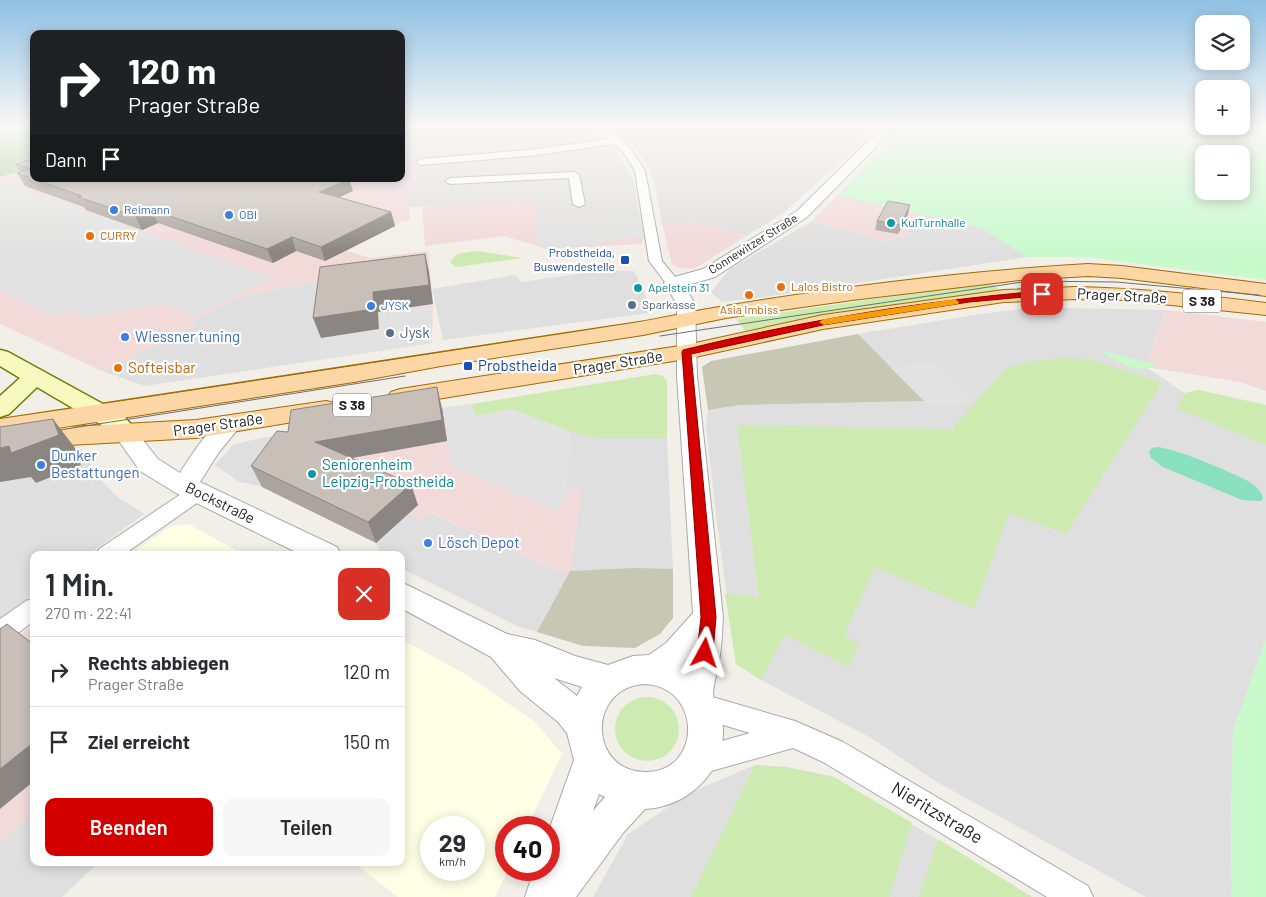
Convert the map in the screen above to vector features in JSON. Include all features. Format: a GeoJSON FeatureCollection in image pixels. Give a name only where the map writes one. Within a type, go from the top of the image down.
{"type":"FeatureCollection","features":[{"type":"Feature","properties":{"kind":"main road","name":"Prager Straße"},"geometry":{"type":"LineString","coordinates":[[378,400],[686,336],[726,312],[852,294],[1055,272],[1122,272],[1266,290]]}},
{"type":"Feature","properties":{"kind":"main road","name":"Prager Straße"},"geometry":{"type":"LineString","coordinates":[[0,428],[354,375],[441,359],[823,322],[1004,296],[1076,293],[1124,294],[1266,309]]}},
{"type":"Feature","properties":{"kind":"main road"},"geometry":{"type":"LineString","coordinates":[[0,357],[114,421],[126,434]]}},
{"type":"Feature","properties":{"kind":"main road"},"geometry":{"type":"LineString","coordinates":[[0,409],[35,376]]}},
{"type":"Feature","properties":{"kind":"main road","name":"Prager Straße"},"geometry":{"type":"LineString","coordinates":[[0,448],[69,436],[172,432],[349,405]]}},
{"type":"Feature","properties":{"kind":"street"},"geometry":{"type":"LineString","coordinates":[[450,181],[502,168]]}},
{"type":"Feature","properties":{"kind":"street"},"geometry":{"type":"LineString","coordinates":[[512,168],[574,175],[579,204]]}},
{"type":"Feature","properties":{"kind":"street"},"geometry":{"type":"LineString","coordinates":[[638,168],[656,261],[686,304],[686,336],[708,617],[699,702]]}},
{"type":"Feature","properties":{"kind":"street","name":"Connewitzer Straße"},"geometry":{"type":"LineString","coordinates":[[673,283],[692,279],[709,272],[802,214],[849,168]]}},
{"type":"Feature","properties":{"kind":"street"},"geometry":{"type":"LineString","coordinates":[[112,551],[191,490],[198,462],[231,424]]}},
{"type":"Feature","properties":{"kind":"street","name":"Bockstraße"},"geometry":{"type":"LineString","coordinates":[[126,434],[150,465],[191,490],[319,551]]}},
{"type":"Feature","properties":{"kind":"street"},"geometry":{"type":"LineString","coordinates":[[405,596],[502,647],[536,654],[571,670],[609,680]]}},
{"type":"Feature","properties":{"kind":"street"},"geometry":{"type":"LineString","coordinates":[[0,633],[30,611]]}},
{"type":"Feature","properties":{"kind":"street"},"geometry":{"type":"LineString","coordinates":[[654,670],[677,653],[708,617]]}},
{"type":"Feature","properties":{"kind":"street"},"geometry":{"type":"LineString","coordinates":[[502,647],[532,680],[570,711],[587,743],[604,774],[620,784],[638,789],[656,788],[673,784],[687,774],[697,761],[705,743],[706,725],[699,702],[685,684],[670,675],[654,670],[638,670],[623,673],[609,680],[596,692],[587,708],[587,743],[545,897]]}},
{"type":"Feature","properties":{"kind":"street","name":"Nieritzstraße"},"geometry":{"type":"LineString","coordinates":[[699,702],[795,734],[833,752],[1077,897]]}},
{"type":"Feature","properties":{"kind":"street"},"geometry":{"type":"LineString","coordinates":[[697,761],[795,734]]}},
{"type":"Feature","properties":{"kind":"street"},"geometry":{"type":"LineString","coordinates":[[551,897],[610,820],[638,789]]}},
{"type":"Feature","properties":{"kind":"shaded area"},"geometry":{"type":"Polygon","coordinates":[[[30,168],[30,182],[354,182],[409,196],[410,220],[397,223],[347,251],[371,258],[428,251],[433,304],[432,343],[319,360],[327,280],[243,295],[195,320],[193,326],[102,371],[0,324],[0,177],[30,168]]]}},
{"type":"Feature","properties":{"kind":"shaded area"},"geometry":{"type":"Polygon","coordinates":[[[405,168],[419,168],[409,196],[354,182],[405,182],[405,168]]]}},
{"type":"Feature","properties":{"kind":"shaded area"},"geometry":{"type":"Polygon","coordinates":[[[419,168],[626,168],[634,181],[640,216],[536,222],[537,201],[409,207],[409,196],[419,168]]]}},
{"type":"Feature","properties":{"kind":"shaded area"},"geometry":{"type":"Polygon","coordinates":[[[648,168],[834,168],[782,214],[746,236],[693,223],[662,224],[654,181],[648,168]]]}},
{"type":"Feature","properties":{"kind":"shaded area"},"geometry":{"type":"Polygon","coordinates":[[[4,182],[254,271],[275,276],[194,317],[164,304],[77,318],[81,311],[66,311],[54,316],[0,291],[0,183],[4,182]]]}},
{"type":"Feature","properties":{"kind":"shaded area"},"geometry":{"type":"Polygon","coordinates":[[[838,195],[915,213],[908,235],[886,241],[812,221],[838,195]]]}},
{"type":"Feature","properties":{"kind":"shaded area"},"geometry":{"type":"Polygon","coordinates":[[[537,201],[536,222],[640,216],[644,237],[641,244],[547,249],[504,236],[425,246],[422,207],[537,201]]]}},
{"type":"Feature","properties":{"kind":"shaded area"},"geometry":{"type":"Polygon","coordinates":[[[915,213],[982,228],[1027,257],[722,302],[711,292],[730,269],[812,221],[886,241],[908,235],[915,213]]]}},
{"type":"Feature","properties":{"kind":"shaded area"},"geometry":{"type":"Polygon","coordinates":[[[640,216],[644,237],[604,239],[604,245],[561,248],[548,248],[537,245],[535,242],[536,222],[640,216]]]}},
{"type":"Feature","properties":{"kind":"shaded area"},"geometry":{"type":"Polygon","coordinates":[[[693,223],[746,236],[694,269],[679,268],[672,264],[662,224],[693,223]]]}},
{"type":"Feature","properties":{"kind":"shaded area"},"geometry":{"type":"Polygon","coordinates":[[[598,271],[634,271],[645,293],[649,313],[443,340],[432,289],[516,275],[521,282],[598,271]]]}},
{"type":"Feature","properties":{"kind":"shaded area"},"geometry":{"type":"Polygon","coordinates":[[[327,280],[319,360],[145,386],[102,371],[193,326],[195,320],[243,295],[327,280]]]}},
{"type":"Feature","properties":{"kind":"shaded area","name":"Jysk"},"geometry":{"type":"Polygon","coordinates":[[[430,305],[432,343],[319,360],[321,338],[379,329],[378,312],[430,305]]]}},
{"type":"Feature","properties":{"kind":"shaded area"},"geometry":{"type":"Polygon","coordinates":[[[1022,309],[1166,310],[1146,367],[1185,393],[1198,390],[1266,405],[1266,639],[1233,732],[1232,897],[1146,897],[935,781],[873,739],[761,680],[736,664],[706,425],[708,410],[740,405],[923,401],[858,334],[980,314],[1022,309]]]}},
{"type":"Feature","properties":{"kind":"shaded area"},"geometry":{"type":"Polygon","coordinates":[[[1166,310],[1266,322],[1266,391],[1240,382],[1146,367],[1166,310]]]}},
{"type":"Feature","properties":{"kind":"shaded area"},"geometry":{"type":"Polygon","coordinates":[[[858,334],[924,401],[740,405],[708,410],[702,367],[711,361],[858,334]]]}},
{"type":"Feature","properties":{"kind":"shaded area"},"geometry":{"type":"Polygon","coordinates":[[[932,361],[971,400],[941,407],[924,401],[891,368],[932,361]]]}},
{"type":"Feature","properties":{"kind":"shaded area"},"geometry":{"type":"Polygon","coordinates":[[[472,404],[475,416],[511,409],[571,432],[566,492],[582,490],[570,571],[556,571],[431,512],[423,520],[409,513],[417,505],[323,463],[447,441],[442,408],[472,404]]]}},
{"type":"Feature","properties":{"kind":"shaded area"},"geometry":{"type":"Polygon","coordinates":[[[472,404],[475,416],[511,409],[571,432],[566,492],[558,511],[452,467],[442,408],[472,404]]]}},
{"type":"Feature","properties":{"kind":"shaded area"},"geometry":{"type":"Polygon","coordinates":[[[442,408],[447,441],[325,463],[556,571],[570,571],[537,632],[519,627],[405,570],[405,551],[379,551],[376,543],[260,486],[239,482],[215,465],[233,445],[256,439],[442,408]]]}},
{"type":"Feature","properties":{"kind":"shaded area"},"geometry":{"type":"Polygon","coordinates":[[[571,432],[595,438],[667,438],[673,569],[570,571],[581,490],[566,492],[571,432]]]}},
{"type":"Feature","properties":{"kind":"shaded area"},"geometry":{"type":"Polygon","coordinates":[[[80,447],[100,479],[118,497],[144,514],[93,551],[30,551],[30,597],[0,618],[0,457],[80,447]]]}},
{"type":"Feature","properties":{"kind":"shaded area"},"geometry":{"type":"Polygon","coordinates":[[[188,524],[238,551],[136,551],[169,527],[188,524]]]}},
{"type":"Feature","properties":{"kind":"shaded area"},"geometry":{"type":"Polygon","coordinates":[[[635,568],[673,569],[673,618],[660,634],[635,648],[583,646],[537,632],[570,571],[635,568]]]}},
{"type":"Feature","properties":{"kind":"shaded area"},"geometry":{"type":"Polygon","coordinates":[[[30,628],[30,816],[0,842],[0,649],[30,628]]]}},
{"type":"Feature","properties":{"kind":"shaded area"},"geometry":{"type":"Polygon","coordinates":[[[405,641],[465,674],[534,721],[562,754],[532,816],[495,816],[495,881],[503,881],[495,897],[398,897],[358,866],[405,866],[405,641]]]}},
{"type":"Feature","properties":{"kind":"shaded area"},"geometry":{"type":"Polygon","coordinates":[[[755,765],[786,767],[834,777],[1032,897],[593,897],[628,834],[689,793],[755,765]]]}},
{"type":"Feature","properties":{"kind":"shaded area"},"geometry":{"type":"Polygon","coordinates":[[[30,816],[30,866],[95,866],[62,897],[0,897],[0,842],[30,816]]]}},
{"type":"Feature","properties":{"kind":"green space"},"geometry":{"type":"Polygon","coordinates":[[[0,168],[30,168],[30,168],[0,177],[0,168]]]}},
{"type":"Feature","properties":{"kind":"green space"},"geometry":{"type":"Polygon","coordinates":[[[864,168],[1195,168],[1195,200],[1250,200],[1250,168],[1266,168],[1266,280],[1084,257],[1027,257],[982,228],[838,195],[864,168]]]}},
{"type":"Feature","properties":{"kind":"green space"},"geometry":{"type":"Polygon","coordinates":[[[478,251],[523,258],[456,267],[450,262],[457,254],[478,251]]]}},
{"type":"Feature","properties":{"kind":"green space"},"geometry":{"type":"Polygon","coordinates":[[[990,282],[1001,291],[818,318],[747,333],[736,319],[990,282]]]}},
{"type":"Feature","properties":{"kind":"green space"},"geometry":{"type":"Polygon","coordinates":[[[1099,350],[1156,365],[1142,369],[1134,368],[1111,358],[1099,350]]]}},
{"type":"Feature","properties":{"kind":"green space"},"geometry":{"type":"Polygon","coordinates":[[[1071,358],[1092,360],[1162,383],[1066,534],[1009,513],[974,609],[875,567],[844,636],[859,644],[849,667],[785,635],[761,680],[736,664],[725,594],[759,597],[737,425],[952,429],[1005,369],[1029,362],[1071,358]]]}},
{"type":"Feature","properties":{"kind":"green space"},"geometry":{"type":"Polygon","coordinates":[[[655,374],[663,376],[667,381],[667,438],[595,438],[571,432],[511,409],[475,416],[472,404],[655,374]]]}},
{"type":"Feature","properties":{"kind":"green space"},"geometry":{"type":"Polygon","coordinates":[[[1198,390],[1266,405],[1266,445],[1176,408],[1185,393],[1198,390]]]}},
{"type":"Feature","properties":{"kind":"green space"},"geometry":{"type":"Polygon","coordinates":[[[1157,447],[1189,456],[1248,481],[1255,486],[1263,498],[1261,501],[1242,500],[1163,467],[1151,458],[1149,452],[1152,448],[1157,447]]]}},
{"type":"Feature","properties":{"kind":"green space"},"geometry":{"type":"Polygon","coordinates":[[[1266,639],[1266,897],[1232,897],[1233,732],[1266,639]]]}},
{"type":"Feature","properties":{"kind":"green space"},"geometry":{"type":"Polygon","coordinates":[[[647,697],[659,699],[670,706],[677,717],[679,729],[677,741],[670,752],[659,759],[647,761],[635,759],[624,752],[617,741],[615,729],[617,717],[624,706],[635,699],[647,697]]]}},
{"type":"Feature","properties":{"kind":"green space"},"geometry":{"type":"Polygon","coordinates":[[[755,765],[786,767],[834,777],[912,823],[889,897],[691,897],[755,765]]]}},
{"type":"Feature","properties":{"kind":"green space"},"geometry":{"type":"Polygon","coordinates":[[[938,839],[1032,897],[919,897],[938,839]]]}},
{"type":"Feature","properties":{"kind":"building","name":"OBI"},"geometry":{"type":"Polygon","coordinates":[[[30,169],[30,178],[17,173],[30,169]]]}},
{"type":"Feature","properties":{"kind":"building","name":"OBI"},"geometry":{"type":"Polygon","coordinates":[[[42,182],[342,182],[319,192],[391,212],[321,247],[292,237],[267,249],[152,210],[135,216],[78,197],[82,196],[42,182]]]}},
{"type":"Feature","properties":{"kind":"building"},"geometry":{"type":"Polygon","coordinates":[[[888,201],[910,205],[901,225],[877,221],[888,201]]]}},
{"type":"Feature","properties":{"kind":"building"},"geometry":{"type":"Polygon","coordinates":[[[425,254],[429,285],[373,292],[374,309],[313,318],[320,267],[425,254]]]}},
{"type":"Feature","properties":{"kind":"building"},"geometry":{"type":"Polygon","coordinates":[[[437,387],[442,420],[315,442],[411,484],[368,522],[251,466],[277,431],[288,432],[291,410],[437,387]]]}},
{"type":"Feature","properties":{"kind":"building"},"geometry":{"type":"Polygon","coordinates":[[[53,419],[59,435],[11,453],[9,446],[0,448],[0,427],[53,419]]]}},
{"type":"Feature","properties":{"kind":"building"},"geometry":{"type":"Polygon","coordinates":[[[7,624],[30,642],[30,745],[0,769],[0,629],[7,624]]]}},
{"type":"Feature","properties":{"kind":"tram line"},"geometry":{"type":"LineString","coordinates":[[660,336],[1029,281],[1116,282],[1259,295]]}},
{"type":"Feature","properties":{"kind":"tram line"},"geometry":{"type":"LineString","coordinates":[[47,432],[405,376]]}},
{"type":"Feature","properties":{"kind":"slow traffic"},"geometry":{"type":"LineString","coordinates":[[824,322],[955,302]]}},
{"type":"Feature","properties":{"kind":"place","name":"Reimann"},"geometry":{"type":"Point","coordinates":[114,210]}},
{"type":"Feature","properties":{"kind":"place","name":"OBI"},"geometry":{"type":"Point","coordinates":[229,215]}},
{"type":"Feature","properties":{"kind":"place","name":"KulTurnhalle"},"geometry":{"type":"Point","coordinates":[891,223]}},
{"type":"Feature","properties":{"kind":"place","name":"CURRY"},"geometry":{"type":"Point","coordinates":[90,236]}},
{"type":"Feature","properties":{"kind":"place","name":"Probstheida, Buswendestelle"},"geometry":{"type":"Point","coordinates":[625,260]}},
{"type":"Feature","properties":{"kind":"place","name":"Lalos Bistro"},"geometry":{"type":"Point","coordinates":[781,287]}},
{"type":"Feature","properties":{"kind":"place","name":"Apelstein 31"},"geometry":{"type":"Point","coordinates":[638,288]}},
{"type":"Feature","properties":{"kind":"place","name":"Asia Imbiss"},"geometry":{"type":"Point","coordinates":[749,295]}},
{"type":"Feature","properties":{"kind":"place","name":"Sparkasse"},"geometry":{"type":"Point","coordinates":[632,305]}},
{"type":"Feature","properties":{"kind":"place","name":"JYSK"},"geometry":{"type":"Point","coordinates":[371,306]}},
{"type":"Feature","properties":{"kind":"place","name":"Jysk"},"geometry":{"type":"Point","coordinates":[390,333]}},
{"type":"Feature","properties":{"kind":"place","name":"Wiessner tuning"},"geometry":{"type":"Point","coordinates":[125,337]}},
{"type":"Feature","properties":{"kind":"place","name":"Probstheida"},"geometry":{"type":"Point","coordinates":[468,366]}},
{"type":"Feature","properties":{"kind":"place","name":"Softeisbar"},"geometry":{"type":"Point","coordinates":[118,368]}},
{"type":"Feature","properties":{"kind":"place","name":"Dunker Bestattungen"},"geometry":{"type":"Point","coordinates":[41,465]}},
{"type":"Feature","properties":{"kind":"place","name":"Seniorenheim Leipzig-Probstheida"},"geometry":{"type":"Point","coordinates":[312,474]}},
{"type":"Feature","properties":{"kind":"place","name":"Lösch Depot"},"geometry":{"type":"Point","coordinates":[428,543]}},
{"type":"Feature","properties":{"kind":"route"},"geometry":{"type":"LineString","coordinates":[[705,653],[708,617],[686,352],[823,322],[969,300],[1042,294]]}}]}
